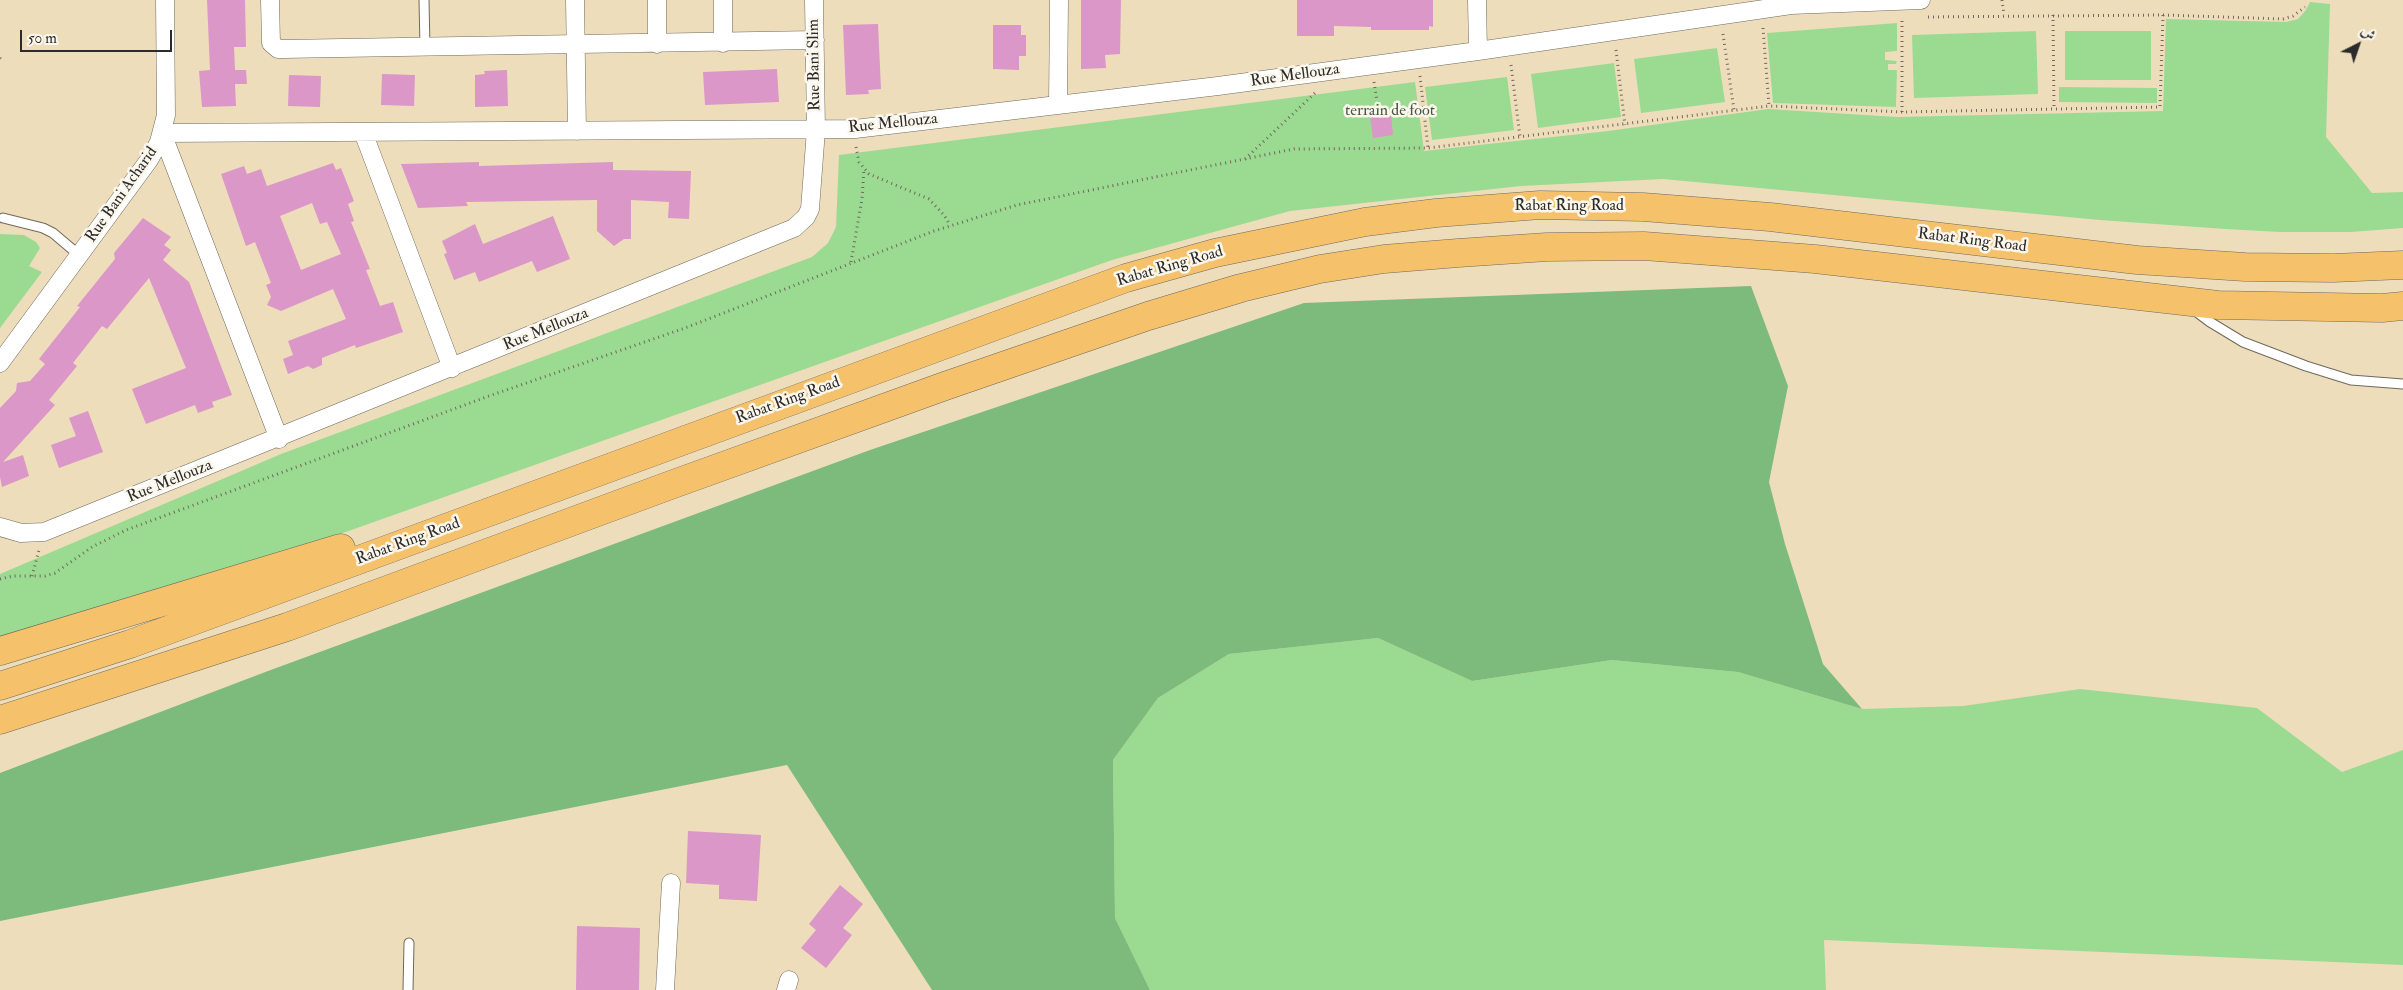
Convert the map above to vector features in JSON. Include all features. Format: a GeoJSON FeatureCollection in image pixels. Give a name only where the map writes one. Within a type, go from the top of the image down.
{"type":"FeatureCollection","features":[{"type":"Feature","properties":{"kind":"highway","name":"Rabat Ring Road"},"geometry":{"type":"LineString","coordinates":[[0,686],[130,644],[1126,278],[1215,252],[1374,220],[1540,205],[1643,207],[1770,217],[2137,260],[2245,267],[2333,268],[2403,265]]}},
{"type":"Feature","properties":{"kind":"highway"},"geometry":{"type":"LineString","coordinates":[[4,720],[287,626],[678,482],[1148,316],[1241,288],[1320,269],[1384,259],[1458,253],[1547,247],[1644,246],[1815,259],[2238,305],[2382,308],[2403,306]]}},
{"type":"Feature","properties":{"kind":"highway"},"geometry":{"type":"LineString","coordinates":[[0,651],[348,546],[428,518],[471,509],[511,504]]}},
{"type":"Feature","properties":{"kind":"street","name":"Rue Bani Acharid"},"geometry":{"type":"LineString","coordinates":[[0,364],[149,160],[162,133],[166,115],[164,0]]}},
{"type":"Feature","properties":{"kind":"street"},"geometry":{"type":"LineString","coordinates":[[270,0],[270,38],[271,43],[278,49],[576,46],[815,40]]}},
{"type":"Feature","properties":{"kind":"street"},"geometry":{"type":"LineString","coordinates":[[575,0],[577,131]]}},
{"type":"Feature","properties":{"kind":"street"},"geometry":{"type":"LineString","coordinates":[[657,0],[657,44]]}},
{"type":"Feature","properties":{"kind":"street"},"geometry":{"type":"LineString","coordinates":[[723,0],[723,43]]}},
{"type":"Feature","properties":{"kind":"street","name":"Rue Bani Slim"},"geometry":{"type":"LineString","coordinates":[[814,0],[816,130]]}},
{"type":"Feature","properties":{"kind":"street"},"geometry":{"type":"LineString","coordinates":[[1058,105],[1059,0]]}},
{"type":"Feature","properties":{"kind":"street"},"geometry":{"type":"LineString","coordinates":[[1477,0],[1478,51]]}},
{"type":"Feature","properties":{"kind":"street","name":"Rue Mellouza"},"geometry":{"type":"LineString","coordinates":[[0,527],[21,533],[44,532],[279,439],[794,228],[806,217],[810,209],[816,130],[855,129],[1058,105],[1478,51],[1510,55],[1791,3],[1921,0]]}},
{"type":"Feature","properties":{"kind":"street"},"geometry":{"type":"LineString","coordinates":[[279,439],[162,133],[816,130]]}},
{"type":"Feature","properties":{"kind":"street"},"geometry":{"type":"LineString","coordinates":[[363,132],[452,368]]}},
{"type":"Feature","properties":{"kind":"street"},"geometry":{"type":"LineString","coordinates":[[665,990],[671,883]]}},
{"type":"Feature","properties":{"kind":"lane"},"geometry":{"type":"LineString","coordinates":[[424,0],[425,48]]}},
{"type":"Feature","properties":{"kind":"lane"},"geometry":{"type":"LineString","coordinates":[[3,218],[43,228],[53,233],[79,255]]}},
{"type":"Feature","properties":{"kind":"lane"},"geometry":{"type":"LineString","coordinates":[[2182,300],[2227,333],[2306,366],[2351,380],[2403,384]]}},
{"type":"Feature","properties":{"kind":"lane"},"geometry":{"type":"LineString","coordinates":[[408,943],[408,990]]}},
{"type":"Feature","properties":{"kind":"path"},"geometry":{"type":"LineString","coordinates":[[2002,0],[2004,15]]}},
{"type":"Feature","properties":{"kind":"path"},"geometry":{"type":"LineString","coordinates":[[1921,18],[2053,14],[2283,19],[2293,16],[2305,7]]}},
{"type":"Feature","properties":{"kind":"path"},"geometry":{"type":"LineString","coordinates":[[2053,14],[2054,109]]}},
{"type":"Feature","properties":{"kind":"path"},"geometry":{"type":"LineString","coordinates":[[0,579],[13,576],[45,576],[56,573],[92,547],[126,530],[489,396],[685,328],[950,225],[1017,205],[1294,149],[1428,148],[1769,106],[1902,112],[2160,107],[2163,15]]}},
{"type":"Feature","properties":{"kind":"path"},"geometry":{"type":"LineString","coordinates":[[1893,19],[1912,18]]}},
{"type":"Feature","properties":{"kind":"path"},"geometry":{"type":"LineString","coordinates":[[1902,19],[1902,112]]}},
{"type":"Feature","properties":{"kind":"path"},"geometry":{"type":"LineString","coordinates":[[1753,30],[1772,27]]}},
{"type":"Feature","properties":{"kind":"path"},"geometry":{"type":"LineString","coordinates":[[1763,28],[1769,106]]}},
{"type":"Feature","properties":{"kind":"path"},"geometry":{"type":"LineString","coordinates":[[1714,36],[1733,33]]}},
{"type":"Feature","properties":{"kind":"path"},"geometry":{"type":"LineString","coordinates":[[1723,34],[1734,110]]}},
{"type":"Feature","properties":{"kind":"path"},"geometry":{"type":"LineString","coordinates":[[1607,50],[1626,48]]}},
{"type":"Feature","properties":{"kind":"path"},"geometry":{"type":"LineString","coordinates":[[1616,49],[1625,124]]}},
{"type":"Feature","properties":{"kind":"path"},"geometry":{"type":"LineString","coordinates":[[1510,55],[1520,63]]}},
{"type":"Feature","properties":{"kind":"path"},"geometry":{"type":"LineString","coordinates":[[1502,65],[1510,55]]}},
{"type":"Feature","properties":{"kind":"path"},"geometry":{"type":"LineString","coordinates":[[1510,55],[1520,137]]}},
{"type":"Feature","properties":{"kind":"path"},"geometry":{"type":"LineString","coordinates":[[1411,77],[1429,75]]}},
{"type":"Feature","properties":{"kind":"path"},"geometry":{"type":"LineString","coordinates":[[1420,76],[1428,148]]}},
{"type":"Feature","properties":{"kind":"path"},"geometry":{"type":"LineString","coordinates":[[1365,83],[1384,80]]}},
{"type":"Feature","properties":{"kind":"path"},"geometry":{"type":"LineString","coordinates":[[1374,82],[1378,108]]}},
{"type":"Feature","properties":{"kind":"path"},"geometry":{"type":"LineString","coordinates":[[1245,159],[1319,89],[1310,90]]}},
{"type":"Feature","properties":{"kind":"path"},"geometry":{"type":"LineString","coordinates":[[851,262],[862,199],[864,169],[856,149],[855,129]]}},
{"type":"Feature","properties":{"kind":"path"},"geometry":{"type":"LineString","coordinates":[[856,149],[865,148]]}},
{"type":"Feature","properties":{"kind":"path"},"geometry":{"type":"LineString","coordinates":[[864,169],[883,181],[928,199],[944,214],[950,225]]}},
{"type":"Feature","properties":{"kind":"path"},"geometry":{"type":"LineString","coordinates":[[32,576],[44,532]]}},
{"type":"Feature","properties":{"kind":"green space","name":"terrain de foot"},"geometry":{"type":"Polygon","coordinates":[[[2310,2],[2330,4],[2326,137],[2372,193],[2403,192],[2403,228],[2351,232],[2280,232],[2225,229],[2100,220],[1663,179],[1521,186],[1290,211],[1112,260],[326,539],[0,638],[0,574],[281,454],[812,257],[828,243],[836,227],[839,155],[1415,82],[1424,151],[1608,131],[1768,109],[1897,117],[2163,111],[2166,19],[2286,22],[2298,19],[2310,2]]]}},
{"type":"Feature","properties":{"kind":"green space"},"geometry":{"type":"Polygon","coordinates":[[[1897,23],[1897,51],[1885,52],[1885,60],[1897,61],[1896,64],[1888,64],[1888,70],[1897,70],[1896,107],[1773,103],[1767,33],[1897,23]]]}},
{"type":"Feature","properties":{"kind":"green space"},"geometry":{"type":"Polygon","coordinates":[[[2036,31],[2038,94],[1914,98],[1912,35],[2036,31]]]}},
{"type":"Feature","properties":{"kind":"green space"},"geometry":{"type":"Polygon","coordinates":[[[2065,31],[2151,31],[2151,80],[2065,80],[2065,31]]]}},
{"type":"Feature","properties":{"kind":"green space"},"geometry":{"type":"Polygon","coordinates":[[[1717,48],[1725,102],[1641,113],[1634,59],[1717,48]]]}},
{"type":"Feature","properties":{"kind":"green space"},"geometry":{"type":"Polygon","coordinates":[[[1614,63],[1621,117],[1538,128],[1531,74],[1614,63]]]}},
{"type":"Feature","properties":{"kind":"green space"},"geometry":{"type":"Polygon","coordinates":[[[1507,77],[1514,130],[1432,140],[1425,87],[1507,77]]]}},
{"type":"Feature","properties":{"kind":"green space"},"geometry":{"type":"Polygon","coordinates":[[[2059,87],[2157,88],[2157,103],[2059,102],[2059,87]]]}},
{"type":"Feature","properties":{"kind":"green space"},"geometry":{"type":"Polygon","coordinates":[[[0,234],[24,235],[36,242],[40,248],[29,266],[42,272],[0,328],[0,234]]]}},
{"type":"Feature","properties":{"kind":"green space"},"geometry":{"type":"Polygon","coordinates":[[[1751,286],[1788,386],[1769,482],[1785,544],[1823,664],[1862,709],[1738,672],[1612,660],[1472,681],[1378,638],[1229,654],[1158,698],[1113,760],[1115,918],[1150,990],[932,990],[787,765],[0,921],[0,773],[268,671],[870,450],[1304,303],[1751,286]]]}},
{"type":"Feature","properties":{"kind":"green space"},"geometry":{"type":"Polygon","coordinates":[[[1378,638],[1472,681],[1612,660],[1738,672],[1862,709],[1963,706],[2080,689],[2257,708],[2342,772],[2403,750],[2403,965],[1824,940],[1826,990],[1150,990],[1115,918],[1113,760],[1158,698],[1229,654],[1378,638]]]}},
{"type":"Feature","properties":{"kind":"building"},"geometry":{"type":"Polygon","coordinates":[[[207,0],[245,0],[246,47],[234,47],[235,70],[246,70],[247,84],[235,84],[236,106],[202,107],[199,71],[210,70],[207,0]]]}},
{"type":"Feature","properties":{"kind":"building"},"geometry":{"type":"Polygon","coordinates":[[[1081,0],[1121,0],[1120,54],[1105,55],[1106,68],[1081,69],[1081,0]]]}},
{"type":"Feature","properties":{"kind":"building"},"geometry":{"type":"Polygon","coordinates":[[[1297,0],[1433,0],[1433,27],[1429,26],[1429,30],[1371,30],[1371,27],[1334,26],[1334,36],[1297,36],[1297,0]]]}},
{"type":"Feature","properties":{"kind":"building"},"geometry":{"type":"Polygon","coordinates":[[[878,24],[881,89],[868,90],[869,94],[846,95],[843,25],[878,24]]]}},
{"type":"Feature","properties":{"kind":"building"},"geometry":{"type":"Polygon","coordinates":[[[993,25],[1021,25],[1021,35],[1026,35],[1026,56],[1019,56],[1019,70],[993,69],[993,25]]]}},
{"type":"Feature","properties":{"kind":"building"},"geometry":{"type":"Polygon","coordinates":[[[777,69],[779,102],[705,105],[703,72],[777,69]]]}},
{"type":"Feature","properties":{"kind":"building"},"geometry":{"type":"Polygon","coordinates":[[[507,70],[508,106],[475,107],[475,75],[485,74],[484,71],[507,70]]]}},
{"type":"Feature","properties":{"kind":"building"},"geometry":{"type":"Polygon","coordinates":[[[382,74],[415,75],[414,106],[381,105],[382,74]]]}},
{"type":"Feature","properties":{"kind":"building"},"geometry":{"type":"Polygon","coordinates":[[[289,75],[321,76],[320,107],[288,106],[289,75]]]}},
{"type":"Feature","properties":{"kind":"building"},"geometry":{"type":"Polygon","coordinates":[[[1391,114],[1393,135],[1373,138],[1370,117],[1391,114]]]}},
{"type":"Feature","properties":{"kind":"building"},"geometry":{"type":"Polygon","coordinates":[[[479,162],[479,166],[613,162],[613,170],[691,171],[689,219],[668,218],[669,202],[631,200],[631,239],[624,239],[614,246],[597,231],[597,200],[466,202],[468,206],[418,208],[401,164],[479,162]]]}},
{"type":"Feature","properties":{"kind":"building"},"geometry":{"type":"Polygon","coordinates":[[[333,163],[336,170],[341,168],[354,201],[348,204],[354,221],[351,222],[370,269],[366,270],[380,306],[393,302],[403,332],[356,348],[355,345],[322,358],[322,365],[313,369],[308,366],[288,374],[283,359],[293,355],[288,341],[346,319],[333,289],[281,311],[267,305],[271,297],[266,285],[271,283],[255,242],[246,246],[221,174],[244,166],[247,174],[261,169],[267,186],[333,163]],[[312,203],[280,216],[301,270],[341,254],[327,222],[320,224],[312,203]]]}},
{"type":"Feature","properties":{"kind":"building"},"geometry":{"type":"Polygon","coordinates":[[[553,216],[570,259],[537,272],[532,261],[479,282],[475,272],[454,280],[444,254],[447,253],[442,241],[475,224],[483,244],[553,216]]]}},
{"type":"Feature","properties":{"kind":"building"},"geometry":{"type":"Polygon","coordinates":[[[143,218],[171,237],[164,245],[171,250],[163,260],[189,282],[232,395],[212,402],[214,407],[198,413],[195,405],[146,424],[132,389],[186,368],[149,278],[107,329],[102,326],[73,363],[77,366],[49,400],[55,405],[3,462],[23,455],[29,476],[2,487],[0,477],[0,408],[16,391],[17,383],[30,381],[45,364],[39,359],[80,307],[77,306],[115,259],[114,253],[143,218]]]}},
{"type":"Feature","properties":{"kind":"building"},"geometry":{"type":"Polygon","coordinates":[[[88,411],[103,452],[59,468],[51,445],[76,436],[69,418],[88,411]]]}},
{"type":"Feature","properties":{"kind":"building"},"geometry":{"type":"Polygon","coordinates":[[[688,831],[761,835],[757,901],[719,899],[719,885],[686,883],[688,831]]]}},
{"type":"Feature","properties":{"kind":"building"},"geometry":{"type":"Polygon","coordinates":[[[840,885],[863,904],[843,928],[852,935],[826,968],[801,948],[816,930],[809,924],[840,885]]]}},
{"type":"Feature","properties":{"kind":"building"},"geometry":{"type":"Polygon","coordinates":[[[577,926],[640,928],[639,990],[576,990],[577,926]]]}}]}
